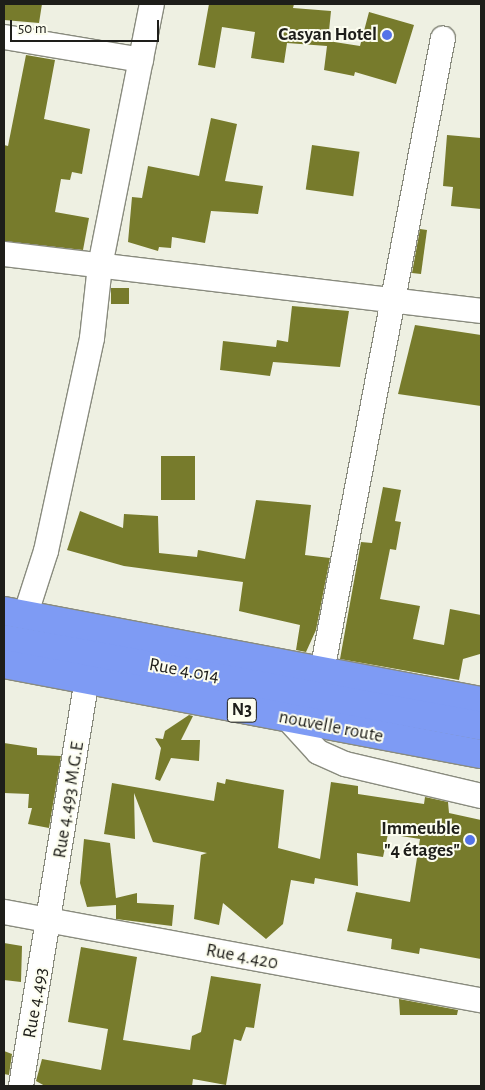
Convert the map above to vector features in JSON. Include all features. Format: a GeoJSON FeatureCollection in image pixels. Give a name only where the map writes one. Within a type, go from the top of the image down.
{"type":"FeatureCollection","features":[{"type":"Feature","properties":{"kind":"highway"},"geometry":{"type":"LineString","coordinates":[[14,614],[481,701]]}},
{"type":"Feature","properties":{"kind":"highway","name":"Rue 4.014"},"geometry":{"type":"LineString","coordinates":[[4,639],[481,726]]}},
{"type":"Feature","properties":{"kind":"highway","name":"nouvelle route"},"geometry":{"type":"LineString","coordinates":[[4,664],[481,754]]}},
{"type":"Feature","properties":{"kind":"street"},"geometry":{"type":"LineString","coordinates":[[14,614],[46,551],[92,338],[100,266],[152,4]]}},
{"type":"Feature","properties":{"kind":"street"},"geometry":{"type":"LineString","coordinates":[[4,37],[141,60]]}},
{"type":"Feature","properties":{"kind":"street"},"geometry":{"type":"LineString","coordinates":[[322,671],[443,38]]}},
{"type":"Feature","properties":{"kind":"street"},"geometry":{"type":"LineString","coordinates":[[4,254],[481,311]]}},
{"type":"Feature","properties":{"kind":"street","name":"Rue 4.493 M.G.E"},"geometry":{"type":"LineString","coordinates":[[51,920],[87,680]]}},
{"type":"Feature","properties":{"kind":"street"},"geometry":{"type":"LineString","coordinates":[[287,718],[318,752],[345,764],[481,796]]}},
{"type":"Feature","properties":{"kind":"street","name":"Rue 4.420"},"geometry":{"type":"LineString","coordinates":[[4,912],[481,1000]]}},
{"type":"Feature","properties":{"kind":"street","name":"Rue 4.493"},"geometry":{"type":"LineString","coordinates":[[21,1086],[51,920]]}},
{"type":"Feature","properties":{"kind":"building"},"geometry":{"type":"Polygon","coordinates":[[[4,4],[42,4],[39,23],[4,20],[4,4]]]}},
{"type":"Feature","properties":{"kind":"building"},"geometry":{"type":"Polygon","coordinates":[[[209,4],[294,4],[293,8],[331,11],[328,41],[360,46],[369,12],[414,25],[396,84],[355,72],[354,76],[324,70],[327,46],[287,43],[284,63],[251,58],[255,32],[222,27],[215,68],[198,65],[209,4]]]}},
{"type":"Feature","properties":{"kind":"building"},"geometry":{"type":"Polygon","coordinates":[[[26,55],[55,60],[44,119],[90,129],[82,174],[72,172],[70,180],[61,179],[55,212],[89,218],[83,250],[4,241],[4,145],[8,146],[26,55]]]}},
{"type":"Feature","properties":{"kind":"building"},"geometry":{"type":"Polygon","coordinates":[[[211,118],[237,124],[225,181],[263,186],[258,214],[211,211],[205,243],[172,237],[171,248],[159,247],[158,251],[128,242],[132,197],[142,198],[148,166],[199,176],[211,118]]]}},
{"type":"Feature","properties":{"kind":"building"},"geometry":{"type":"Polygon","coordinates":[[[447,135],[481,138],[481,209],[451,206],[453,187],[443,186],[447,135]]]}},
{"type":"Feature","properties":{"kind":"building"},"geometry":{"type":"Polygon","coordinates":[[[312,145],[360,152],[353,196],[306,190],[312,145]]]}},
{"type":"Feature","properties":{"kind":"building"},"geometry":{"type":"Polygon","coordinates":[[[420,229],[427,230],[421,274],[412,273],[420,229]]]}},
{"type":"Feature","properties":{"kind":"building"},"geometry":{"type":"Polygon","coordinates":[[[111,288],[129,288],[129,304],[111,304],[111,288]]]}},
{"type":"Feature","properties":{"kind":"building"},"geometry":{"type":"Polygon","coordinates":[[[292,306],[349,311],[340,367],[273,362],[270,376],[220,370],[223,341],[276,347],[277,340],[288,342],[292,306]]]}},
{"type":"Feature","properties":{"kind":"building"},"geometry":{"type":"Polygon","coordinates":[[[415,325],[481,335],[481,406],[398,394],[415,325]]]}},
{"type":"Feature","properties":{"kind":"building"},"geometry":{"type":"Polygon","coordinates":[[[161,456],[195,456],[195,500],[161,500],[161,456]]]}},
{"type":"Feature","properties":{"kind":"building"},"geometry":{"type":"Polygon","coordinates":[[[383,487],[401,490],[395,521],[401,522],[396,550],[390,549],[380,599],[420,606],[413,639],[444,645],[450,609],[481,615],[480,654],[463,659],[459,680],[340,659],[361,542],[372,543],[383,487]]]}},
{"type":"Feature","properties":{"kind":"building"},"geometry":{"type":"Polygon","coordinates":[[[256,500],[311,505],[305,555],[330,558],[316,630],[306,652],[296,650],[300,625],[239,611],[243,582],[124,566],[67,550],[80,511],[123,528],[124,514],[158,516],[159,553],[197,557],[198,550],[245,559],[256,500]]]}},
{"type":"Feature","properties":{"kind":"building"},"geometry":{"type":"Polygon","coordinates":[[[189,715],[193,716],[181,740],[200,740],[199,761],[171,758],[160,781],[155,779],[161,748],[155,738],[163,739],[165,731],[189,715]]]}},
{"type":"Feature","properties":{"kind":"building"},"geometry":{"type":"Polygon","coordinates":[[[4,743],[37,748],[37,755],[61,756],[49,828],[28,824],[32,808],[28,808],[29,794],[4,793],[4,743]]]}},
{"type":"Feature","properties":{"kind":"building"},"geometry":{"type":"Polygon","coordinates":[[[226,779],[284,790],[278,848],[320,859],[331,782],[358,786],[358,794],[424,804],[425,797],[448,802],[449,813],[481,820],[481,959],[420,948],[419,954],[391,949],[392,939],[347,931],[356,892],[410,902],[420,839],[388,834],[383,857],[357,853],[358,886],[315,878],[314,884],[291,880],[283,924],[266,939],[223,903],[219,925],[194,919],[201,855],[207,853],[153,842],[134,793],[135,839],[104,834],[112,783],[214,801],[217,782],[225,784],[226,779]]]}},
{"type":"Feature","properties":{"kind":"building"},"geometry":{"type":"Polygon","coordinates":[[[84,839],[110,843],[116,898],[137,893],[137,903],[174,905],[172,926],[116,919],[116,905],[87,907],[80,883],[84,839]]]}},
{"type":"Feature","properties":{"kind":"building"},"geometry":{"type":"Polygon","coordinates":[[[4,943],[22,946],[21,982],[4,980],[4,943]]]}},
{"type":"Feature","properties":{"kind":"building"},"geometry":{"type":"Polygon","coordinates":[[[81,947],[137,957],[123,1040],[190,1050],[192,1036],[201,1032],[211,976],[261,984],[254,1028],[246,1027],[241,1041],[234,1039],[226,1085],[193,1079],[192,1086],[45,1086],[36,1081],[42,1059],[101,1070],[108,1029],[68,1022],[81,947]]]}},
{"type":"Feature","properties":{"kind":"building"},"geometry":{"type":"Polygon","coordinates":[[[399,999],[458,1010],[457,1015],[400,1015],[399,999]]]}},
{"type":"Feature","properties":{"kind":"building"},"geometry":{"type":"Polygon","coordinates":[[[4,1051],[12,1054],[9,1075],[4,1074],[4,1051]]]}},
{"type":"Feature","properties":{"kind":"place","name":"Casyan Hotel"},"geometry":{"type":"Point","coordinates":[387,35]}},
{"type":"Feature","properties":{"kind":"place","name":"Immeuble \"4 étages\""},"geometry":{"type":"Point","coordinates":[470,840]}}]}
